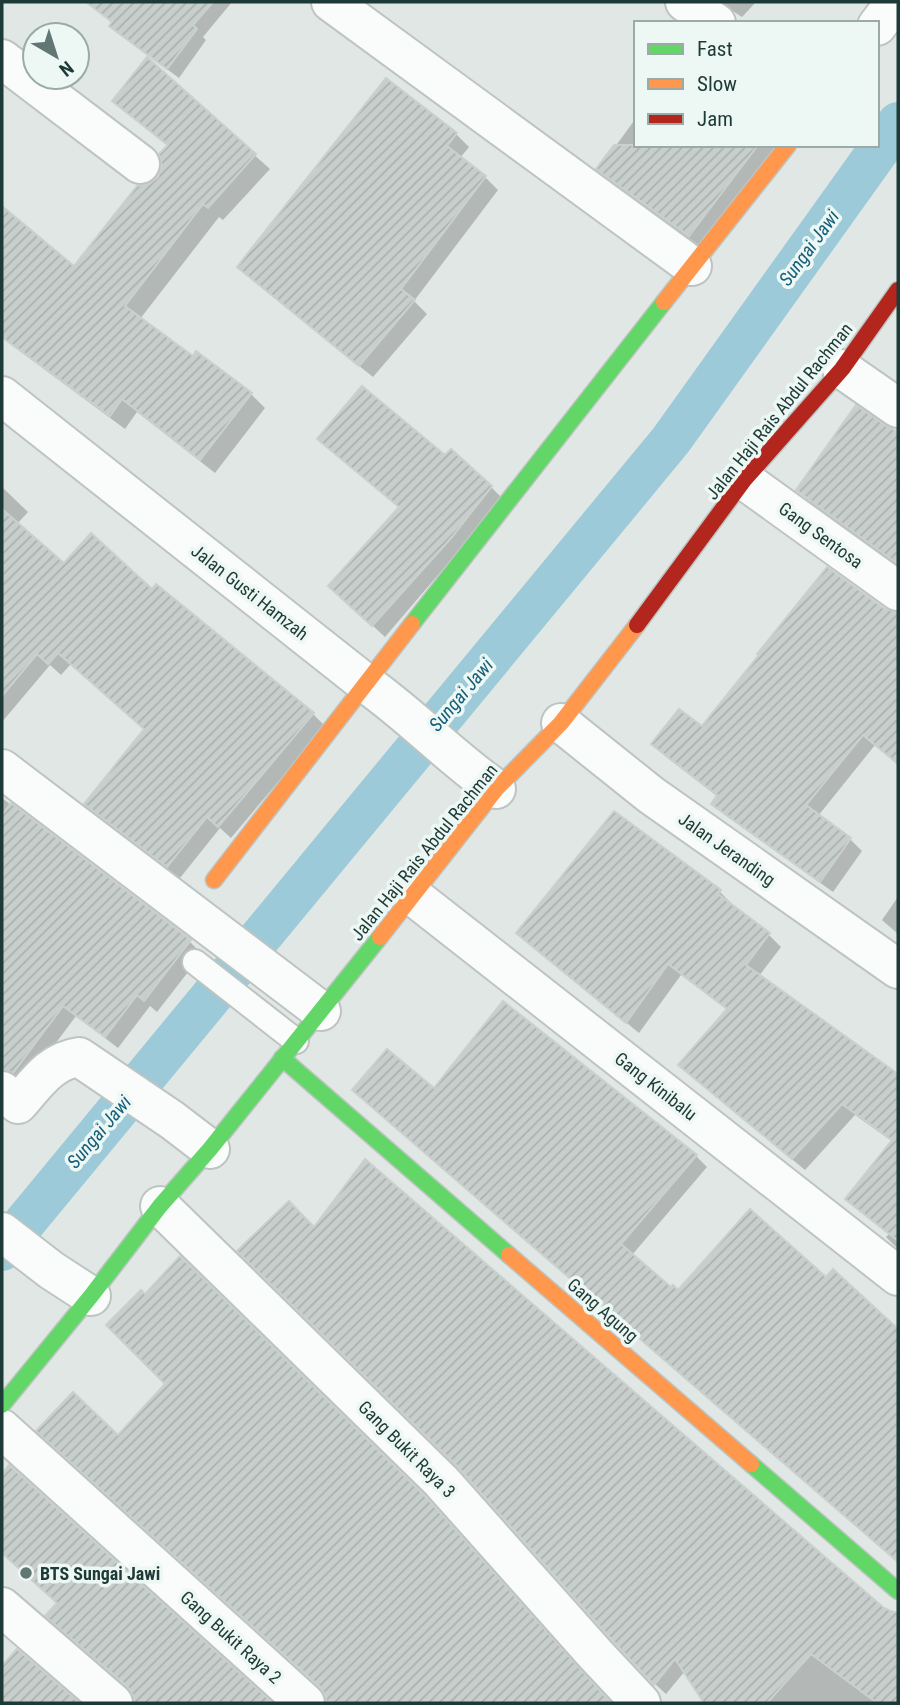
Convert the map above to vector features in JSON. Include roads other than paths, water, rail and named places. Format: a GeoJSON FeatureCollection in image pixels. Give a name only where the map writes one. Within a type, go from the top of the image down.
{"type":"FeatureCollection","features":[{"type":"Feature","properties":{"kind":"street"},"geometry":{"type":"LineString","coordinates":[[331,2],[692,266]]}},
{"type":"Feature","properties":{"kind":"street"},"geometry":{"type":"LineString","coordinates":[[685,2],[713,21]]}},
{"type":"Feature","properties":{"kind":"street"},"geometry":{"type":"LineString","coordinates":[[879,23],[895,2]]}},
{"type":"Feature","properties":{"kind":"street"},"geometry":{"type":"LineString","coordinates":[[2,59],[140,164]]}},
{"type":"Feature","properties":{"kind":"street"},"geometry":{"type":"LineString","coordinates":[[214,880],[376,691],[692,266],[750,197],[787,147]]}},
{"type":"Feature","properties":{"kind":"street","name":"Jalan Haji Rais Abdul Rachman"},"geometry":{"type":"LineString","coordinates":[[3,1408],[160,1206],[210,1149],[413,896],[484,781],[561,723],[744,480],[842,369],[898,290]]}},
{"type":"Feature","properties":{"kind":"street"},"geometry":{"type":"LineString","coordinates":[[842,369],[898,408]]}},
{"type":"Feature","properties":{"kind":"street","name":"Jalan Gusti Hamzah"},"geometry":{"type":"LineString","coordinates":[[2,396],[376,691],[484,781]]}},
{"type":"Feature","properties":{"kind":"street","name":"Gang Sentosa"},"geometry":{"type":"LineString","coordinates":[[744,480],[898,591]]}},
{"type":"Feature","properties":{"kind":"street","name":"Jalan Jeranding"},"geometry":{"type":"LineString","coordinates":[[561,723],[651,795],[898,969]]}},
{"type":"Feature","properties":{"kind":"street"},"geometry":{"type":"LineString","coordinates":[[2,769],[321,1011]]}},
{"type":"Feature","properties":{"kind":"street","name":"Gang Kinibalu"},"geometry":{"type":"LineString","coordinates":[[413,896],[898,1276]]}},
{"type":"Feature","properties":{"kind":"street","name":"Gang Agung"},"geometry":{"type":"LineString","coordinates":[[289,1050],[898,1591]]}},
{"type":"Feature","properties":{"kind":"street"},"geometry":{"type":"LineString","coordinates":[[7,1107],[47,1071],[65,1059],[79,1057],[210,1149]]}},
{"type":"Feature","properties":{"kind":"street","name":"Gang Bukit Raya 3"},"geometry":{"type":"LineString","coordinates":[[160,1206],[441,1481],[641,1703]]}},
{"type":"Feature","properties":{"kind":"street"},"geometry":{"type":"LineString","coordinates":[[2,1232],[51,1270],[91,1296]]}},
{"type":"Feature","properties":{"kind":"street","name":"Gang Bukit Raya 2"},"geometry":{"type":"LineString","coordinates":[[3,1408],[304,1703]]}},
{"type":"Feature","properties":{"kind":"street"},"geometry":{"type":"LineString","coordinates":[[2,1607],[113,1703]]}},
{"type":"Feature","properties":{"kind":"lane"},"geometry":{"type":"LineString","coordinates":[[200,966],[264,1016],[289,1050]]}},
{"type":"Feature","properties":{"kind":"waterway","name":"Sungai Jawi"},"geometry":{"type":"LineString","coordinates":[[2,1250],[671,440],[898,123]]}},
{"type":"Feature","properties":{"kind":"place","name":"BTS Sungai Jawi"},"geometry":{"type":"Point","coordinates":[26,1573]}}]}
